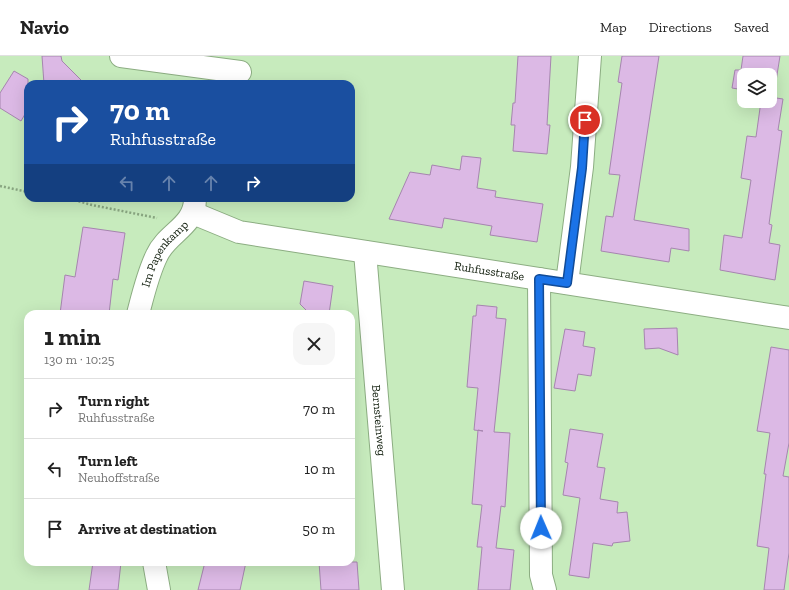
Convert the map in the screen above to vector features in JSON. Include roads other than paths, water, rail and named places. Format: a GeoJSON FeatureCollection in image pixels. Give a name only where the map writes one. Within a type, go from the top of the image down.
{"type":"FeatureCollection","features":[{"type":"Feature","properties":{"kind":"street"},"geometry":{"type":"LineString","coordinates":[[122,56],[241,71]]}},
{"type":"Feature","properties":{"kind":"street"},"geometry":{"type":"LineString","coordinates":[[567,283],[582,168],[590,56]]}},
{"type":"Feature","properties":{"kind":"street","name":"Ruhfusstraße"},"geometry":{"type":"LineString","coordinates":[[194,205],[239,232],[789,318]]}},
{"type":"Feature","properties":{"kind":"street","name":"Im Papenkamp"},"geometry":{"type":"LineString","coordinates":[[139,310],[156,255],[168,238],[185,226],[194,205]]}},
{"type":"Feature","properties":{"kind":"street","name":"Bernsteinweg"},"geometry":{"type":"LineString","coordinates":[[365,252],[393,590]]}},
{"type":"Feature","properties":{"kind":"street"},"geometry":{"type":"LineString","coordinates":[[539,279],[541,575],[546,590]]}},
{"type":"Feature","properties":{"kind":"street"},"geometry":{"type":"LineString","coordinates":[[155,566],[159,590]]}}]}
